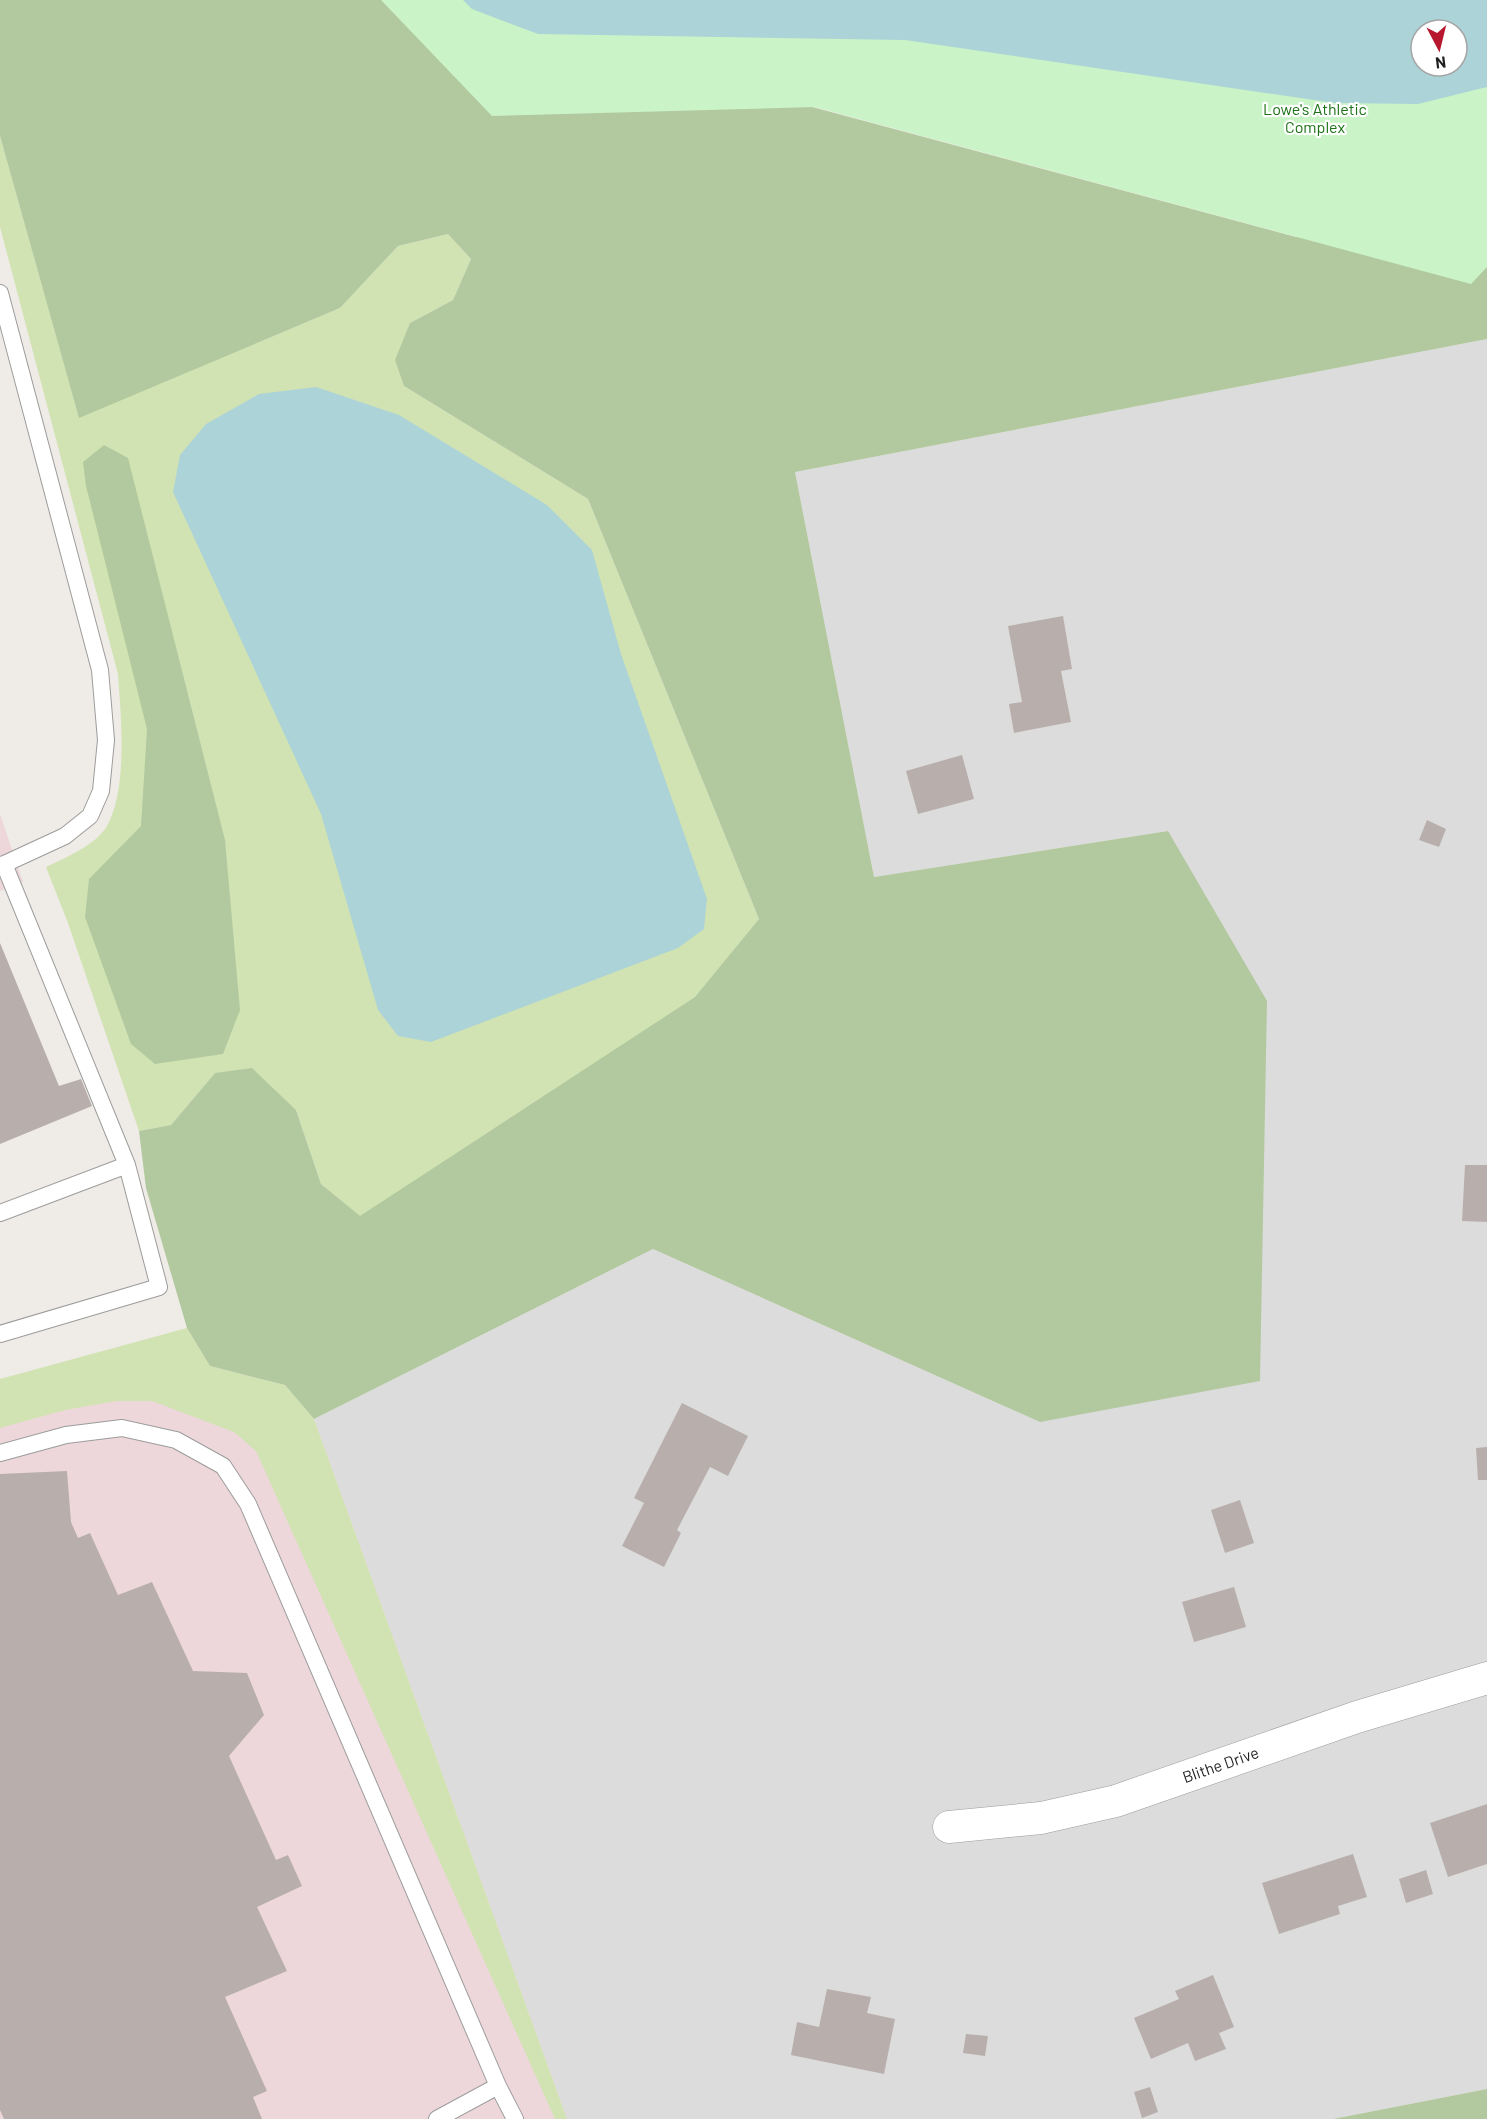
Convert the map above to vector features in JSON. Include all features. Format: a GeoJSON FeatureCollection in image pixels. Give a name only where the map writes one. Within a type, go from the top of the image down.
{"type":"FeatureCollection","features":[{"type":"Feature","properties":{"kind":"street","name":"Blithe Drive"},"geometry":{"type":"LineString","coordinates":[[949,1827],[1041,1818],[1116,1801],[1356,1717],[1487,1678]]}},
{"type":"Feature","properties":{"kind":"lane"},"geometry":{"type":"LineString","coordinates":[[0,294],[100,670],[106,740],[100,791],[90,816],[65,836],[2,865],[127,1165],[159,1287],[0,1332]]}},
{"type":"Feature","properties":{"kind":"lane"},"geometry":{"type":"LineString","coordinates":[[0,1213],[127,1165]]}},
{"type":"Feature","properties":{"kind":"lane"},"geometry":{"type":"LineString","coordinates":[[0,1453],[66,1435],[122,1428],[176,1440],[223,1466],[248,1504],[498,2086],[515,2119]]}},
{"type":"Feature","properties":{"kind":"lane"},"geometry":{"type":"LineString","coordinates":[[437,2119],[498,2086]]}},
{"type":"Feature","properties":{"kind":"shaded area"},"geometry":{"type":"Polygon","coordinates":[[[1487,339],[1487,2089],[1333,2119],[567,2119],[314,1419],[653,1249],[1040,1422],[1168,831],[874,877],[795,472],[1487,339]]]}},
{"type":"Feature","properties":{"kind":"shaded area"},"geometry":{"type":"Polygon","coordinates":[[[0,814],[23,882],[0,891],[0,814]]]}},
{"type":"Feature","properties":{"kind":"shaded area"},"geometry":{"type":"Polygon","coordinates":[[[161,1366],[314,1419],[567,2119],[0,2119],[0,1408],[161,1366]]]}},
{"type":"Feature","properties":{"kind":"green space"},"geometry":{"type":"Polygon","coordinates":[[[0,0],[414,0],[1296,237],[1487,223],[1487,339],[795,472],[874,877],[1168,831],[1267,1001],[1260,1381],[1040,1422],[653,1249],[314,1419],[285,1385],[210,1366],[187,1328],[146,1188],[139,1131],[171,1125],[215,1073],[252,1068],[296,1110],[321,1184],[360,1216],[695,997],[759,919],[588,499],[404,386],[395,360],[410,323],[453,300],[471,259],[448,234],[398,246],[340,308],[79,418],[0,136],[0,0]]]}},
{"type":"Feature","properties":{"kind":"green space","name":"Lowe's Athletic Complex"},"geometry":{"type":"Polygon","coordinates":[[[381,0],[1487,0],[1487,267],[1471,284],[815,107],[492,116],[381,0]]]}},
{"type":"Feature","properties":{"kind":"green space"},"geometry":{"type":"Polygon","coordinates":[[[0,136],[79,417],[340,308],[398,246],[448,234],[471,259],[453,300],[410,323],[404,386],[588,499],[759,919],[696,997],[360,1217],[321,1184],[296,1110],[215,1073],[171,1125],[139,1131],[68,923],[46,867],[88,845],[107,826],[118,792],[121,711],[118,674],[0,227],[0,136]]]}},
{"type":"Feature","properties":{"kind":"green space"},"geometry":{"type":"Polygon","coordinates":[[[104,445],[128,458],[225,840],[240,1010],[223,1054],[155,1064],[131,1044],[85,917],[89,879],[141,826],[147,729],[86,486],[83,462],[104,445]]]}},
{"type":"Feature","properties":{"kind":"green space"},"geometry":{"type":"Polygon","coordinates":[[[187,1328],[210,1366],[285,1385],[314,1419],[567,2119],[555,2119],[256,1451],[234,1432],[152,1401],[116,1401],[65,1410],[0,1428],[0,1379],[187,1328]]]}},
{"type":"Feature","properties":{"kind":"green space"},"geometry":{"type":"Polygon","coordinates":[[[1487,2089],[1487,2119],[1333,2119],[1487,2089]]]}},
{"type":"Feature","properties":{"kind":"water"},"geometry":{"type":"Polygon","coordinates":[[[463,0],[1487,0],[1487,87],[1418,104],[1334,103],[905,40],[538,34],[472,9],[463,0]]]}},
{"type":"Feature","properties":{"kind":"water"},"geometry":{"type":"Polygon","coordinates":[[[316,387],[399,415],[547,505],[592,550],[621,654],[707,899],[704,929],[678,948],[431,1042],[398,1036],[378,1010],[321,814],[173,492],[180,455],[206,424],[259,394],[316,387]]]}},
{"type":"Feature","properties":{"kind":"building"},"geometry":{"type":"Polygon","coordinates":[[[1063,616],[1072,669],[1061,671],[1071,722],[1014,733],[1009,704],[1022,702],[1008,626],[1063,616]]]}},
{"type":"Feature","properties":{"kind":"building"},"geometry":{"type":"Polygon","coordinates":[[[962,755],[974,799],[918,814],[906,771],[962,755]]]}},
{"type":"Feature","properties":{"kind":"building"},"geometry":{"type":"Polygon","coordinates":[[[1427,820],[1446,829],[1439,847],[1419,840],[1427,820]]]}},
{"type":"Feature","properties":{"kind":"building"},"geometry":{"type":"Polygon","coordinates":[[[0,943],[59,1086],[81,1079],[92,1106],[0,1144],[0,943]]]}},
{"type":"Feature","properties":{"kind":"building"},"geometry":{"type":"Polygon","coordinates":[[[1465,1165],[1487,1165],[1487,1222],[1462,1221],[1465,1165]]]}},
{"type":"Feature","properties":{"kind":"building"},"geometry":{"type":"Polygon","coordinates":[[[682,1403],[748,1436],[728,1476],[710,1467],[677,1530],[681,1533],[664,1567],[622,1546],[644,1503],[634,1498],[682,1403]]]}},
{"type":"Feature","properties":{"kind":"building"},"geometry":{"type":"Polygon","coordinates":[[[1487,1447],[1487,1480],[1478,1480],[1476,1448],[1487,1447]]]}},
{"type":"Feature","properties":{"kind":"building"},"geometry":{"type":"Polygon","coordinates":[[[67,1471],[71,1522],[78,1538],[90,1533],[118,1595],[152,1582],[193,1671],[247,1673],[264,1715],[229,1756],[276,1860],[288,1855],[302,1886],[257,1907],[287,1971],[225,1997],[267,2091],[253,2097],[262,2119],[4,2119],[0,2110],[0,1474],[67,1471]]]}},
{"type":"Feature","properties":{"kind":"building"},"geometry":{"type":"Polygon","coordinates":[[[1240,1500],[1254,1543],[1225,1553],[1211,1510],[1240,1500]]]}},
{"type":"Feature","properties":{"kind":"building"},"geometry":{"type":"Polygon","coordinates":[[[1234,1587],[1246,1627],[1194,1642],[1182,1602],[1234,1587]]]}},
{"type":"Feature","properties":{"kind":"building"},"geometry":{"type":"Polygon","coordinates":[[[1487,1804],[1487,1864],[1448,1877],[1430,1823],[1487,1804]]]}},
{"type":"Feature","properties":{"kind":"building"},"geometry":{"type":"Polygon","coordinates":[[[1353,1854],[1367,1897],[1338,1906],[1340,1914],[1279,1934],[1262,1883],[1353,1854]]]}},
{"type":"Feature","properties":{"kind":"building"},"geometry":{"type":"Polygon","coordinates":[[[1426,1870],[1433,1894],[1406,1903],[1399,1879],[1426,1870]]]}},
{"type":"Feature","properties":{"kind":"building"},"geometry":{"type":"Polygon","coordinates":[[[1213,1975],[1234,2027],[1219,2033],[1226,2049],[1195,2061],[1188,2043],[1151,2059],[1134,2018],[1179,1999],[1175,1991],[1213,1975]]]}},
{"type":"Feature","properties":{"kind":"building"},"geometry":{"type":"Polygon","coordinates":[[[827,1989],[871,1997],[867,2013],[895,2019],[884,2074],[791,2055],[797,2022],[819,2027],[827,1989]]]}},
{"type":"Feature","properties":{"kind":"building"},"geometry":{"type":"Polygon","coordinates":[[[966,2034],[988,2036],[985,2056],[963,2053],[966,2034]]]}},
{"type":"Feature","properties":{"kind":"building"},"geometry":{"type":"Polygon","coordinates":[[[1150,2087],[1158,2112],[1142,2118],[1134,2092],[1150,2087]]]}}]}
